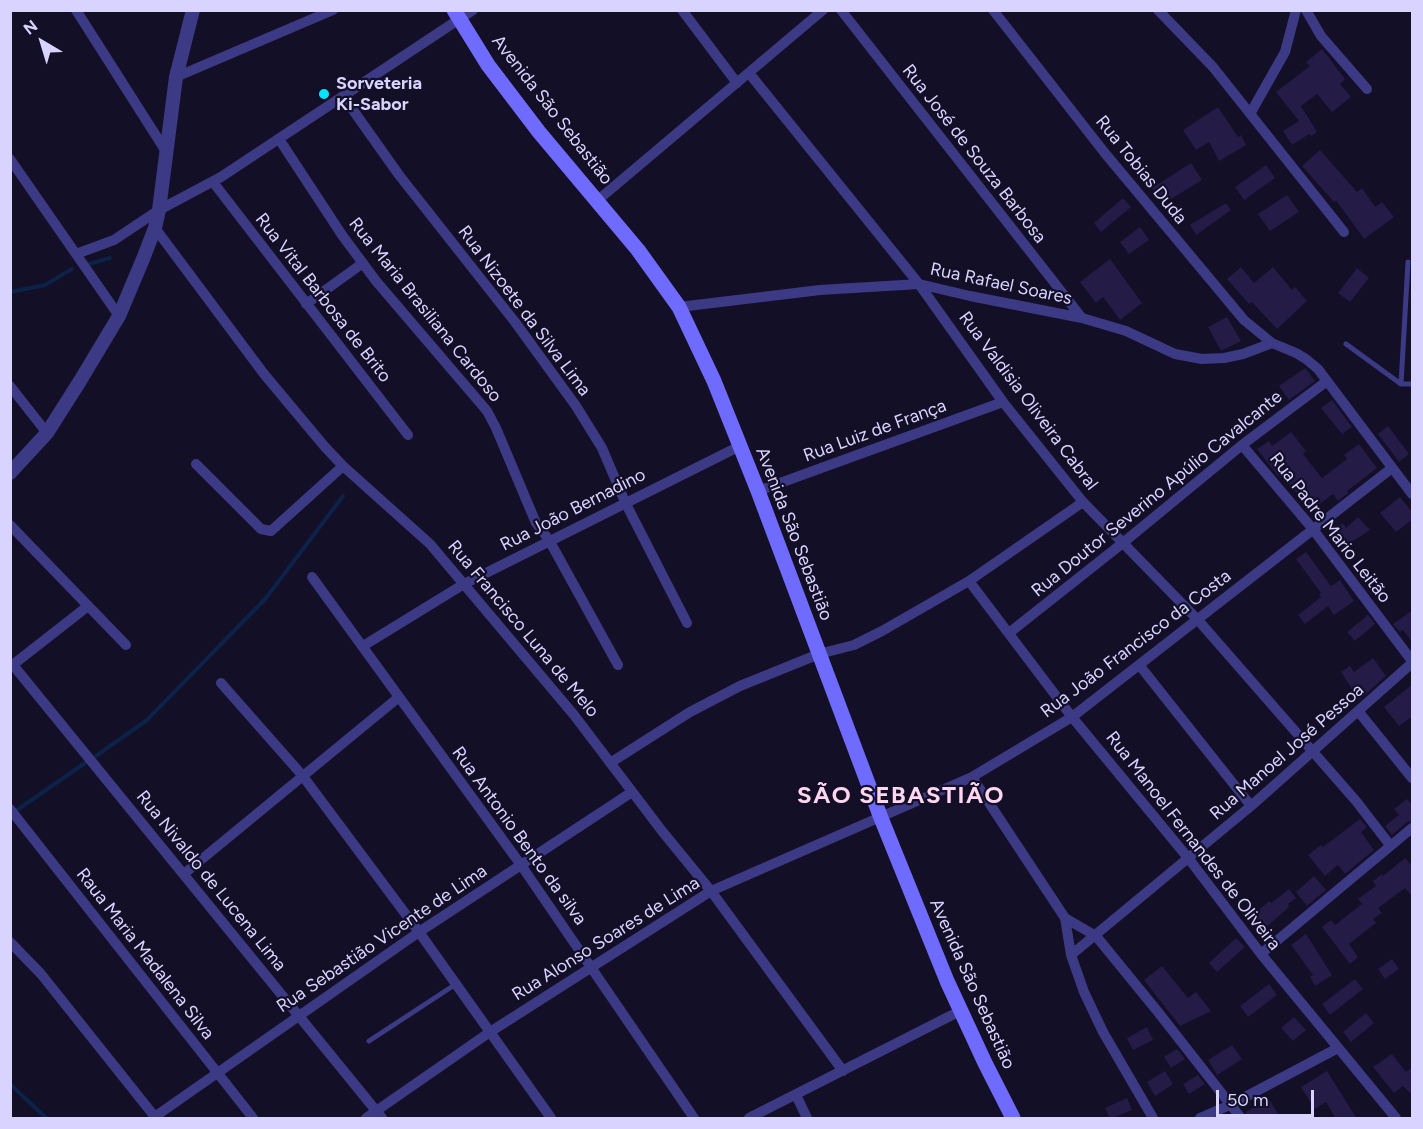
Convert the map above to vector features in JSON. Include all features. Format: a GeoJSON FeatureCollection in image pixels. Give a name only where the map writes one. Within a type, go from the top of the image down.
{"type":"FeatureCollection","features":[{"type":"Feature","properties":{"kind":"main road","name":"Avenida São Sebastião"},"geometry":{"type":"LineString","coordinates":[[462,13],[488,65],[638,250],[679,307],[706,362],[758,491],[881,818],[960,1011],[1013,1119]]}},
{"type":"Feature","properties":{"kind":"street"},"geometry":{"type":"LineString","coordinates":[[76,10],[166,153]]}},
{"type":"Feature","properties":{"kind":"street"},"geometry":{"type":"LineString","coordinates":[[10,473],[47,433],[119,316],[155,228],[176,77],[193,10]]}},
{"type":"Feature","properties":{"kind":"street"},"geometry":{"type":"LineString","coordinates":[[176,77],[333,10]]}},
{"type":"Feature","properties":{"kind":"street"},"geometry":{"type":"LineString","coordinates":[[682,10],[737,82]]}},
{"type":"Feature","properties":{"kind":"street"},"geometry":{"type":"LineString","coordinates":[[598,200],[823,10]]}},
{"type":"Feature","properties":{"kind":"street","name":"Rua José de Souza Barbosa"},"geometry":{"type":"LineString","coordinates":[[841,10],[1082,318]]}},
{"type":"Feature","properties":{"kind":"street","name":"Rua Tobias Duda"},"geometry":{"type":"LineString","coordinates":[[993,10],[1104,152],[1244,320],[1272,343],[1306,359],[1327,381],[1413,494]]}},
{"type":"Feature","properties":{"kind":"street"},"geometry":{"type":"LineString","coordinates":[[1158,10],[1212,67],[1344,232]]}},
{"type":"Feature","properties":{"kind":"street"},"geometry":{"type":"LineString","coordinates":[[1250,114],[1285,52],[1296,10]]}},
{"type":"Feature","properties":{"kind":"street"},"geometry":{"type":"LineString","coordinates":[[1306,10],[1321,36],[1366,89]]}},
{"type":"Feature","properties":{"kind":"street"},"geometry":{"type":"LineString","coordinates":[[76,254],[114,240],[159,210],[213,182],[343,96],[462,13]]}},
{"type":"Feature","properties":{"kind":"street","name":"Rua Valdisia Oliveira Cabral"},"geometry":{"type":"LineString","coordinates":[[749,73],[919,284],[1003,402],[1083,502],[1198,620],[1356,801],[1390,845]]}},
{"type":"Feature","properties":{"kind":"street","name":"Rua Nizoete da Silva Lima"},"geometry":{"type":"LineString","coordinates":[[343,96],[399,175],[515,322],[576,406],[602,448],[625,502],[687,623]]}},
{"type":"Feature","properties":{"kind":"street","name":"Rua Maria Brasiliana Cardoso"},"geometry":{"type":"LineString","coordinates":[[279,139],[363,263],[487,411],[536,522],[549,540],[618,666]]}},
{"type":"Feature","properties":{"kind":"street"},"geometry":{"type":"LineString","coordinates":[[10,159],[119,316]]}},
{"type":"Feature","properties":{"kind":"street","name":"Rua Vital Barbosa de Brito"},"geometry":{"type":"LineString","coordinates":[[213,182],[408,435]]}},
{"type":"Feature","properties":{"kind":"street","name":"Rua Francisco Luna de Melo"},"geometry":{"type":"LineString","coordinates":[[155,228],[264,374],[343,466],[430,543],[573,715],[711,891],[843,1071]]}},
{"type":"Feature","properties":{"kind":"street"},"geometry":{"type":"LineString","coordinates":[[306,304],[363,263]]}},
{"type":"Feature","properties":{"kind":"street","name":"Rua Rafael Soares"},"geometry":{"type":"LineString","coordinates":[[679,307],[820,291],[919,284],[1082,318],[1126,331],[1175,354],[1202,359],[1243,354],[1272,343]]}},
{"type":"Feature","properties":{"kind":"street","name":"Rua Doutor Severino Apúlio Cavalcante"},"geometry":{"type":"LineString","coordinates":[[1009,633],[1242,445],[1327,381]]}},
{"type":"Feature","properties":{"kind":"street"},"geometry":{"type":"LineString","coordinates":[[10,386],[47,433]]}},
{"type":"Feature","properties":{"kind":"street","name":"Rua Luiz de França"},"geometry":{"type":"LineString","coordinates":[[758,491],[1003,402]]}},
{"type":"Feature","properties":{"kind":"street","name":"Rua Padre Mario Leitão"},"geometry":{"type":"LineString","coordinates":[[1242,445],[1312,528],[1413,662]]}},
{"type":"Feature","properties":{"kind":"street","name":"Rua João Bernadino"},"geometry":{"type":"LineString","coordinates":[[363,646],[464,584],[740,446]]}},
{"type":"Feature","properties":{"kind":"street"},"geometry":{"type":"LineString","coordinates":[[196,464],[261,529],[272,531],[343,466]]}},
{"type":"Feature","properties":{"kind":"street","name":"Rua João Francisco da Costa"},"geometry":{"type":"LineString","coordinates":[[881,818],[972,777],[1072,717],[1392,468]]}},
{"type":"Feature","properties":{"kind":"street"},"geometry":{"type":"LineString","coordinates":[[610,763],[690,712],[740,686],[819,654],[854,645],[873,635],[969,581],[1083,502]]}},
{"type":"Feature","properties":{"kind":"street"},"geometry":{"type":"LineString","coordinates":[[10,525],[126,645]]}},
{"type":"Feature","properties":{"kind":"street","name":"Rua Antonio Bento da silva"},"geometry":{"type":"LineString","coordinates":[[312,577],[521,865],[694,1119]]}},
{"type":"Feature","properties":{"kind":"street","name":"Rua Manoel Fernandes de Oliveira"},"geometry":{"type":"LineString","coordinates":[[969,581],[1072,717],[1189,859],[1261,954],[1396,1119]]}},
{"type":"Feature","properties":{"kind":"street"},"geometry":{"type":"LineString","coordinates":[[12,666],[88,606]]}},
{"type":"Feature","properties":{"kind":"street","name":"Rua Manoel José Pessoa"},"geometry":{"type":"LineString","coordinates":[[1071,955],[1251,806],[1413,662]]}},
{"type":"Feature","properties":{"kind":"street","name":"Rua Nivaldo de Lucena Lima"},"geometry":{"type":"LineString","coordinates":[[12,666],[185,873],[297,1016],[379,1115]]}},
{"type":"Feature","properties":{"kind":"street"},"geometry":{"type":"LineString","coordinates":[[1140,666],[1251,806]]}},
{"type":"Feature","properties":{"kind":"street"},"geometry":{"type":"LineString","coordinates":[[221,684],[303,775],[419,932],[551,1119]]}},
{"type":"Feature","properties":{"kind":"street"},"geometry":{"type":"LineString","coordinates":[[185,873],[399,696]]}},
{"type":"Feature","properties":{"kind":"street"},"geometry":{"type":"LineString","coordinates":[[1358,711],[1413,778]]}},
{"type":"Feature","properties":{"kind":"street"},"geometry":{"type":"LineString","coordinates":[[972,777],[1065,918],[1071,955],[1084,992],[1102,1032],[1153,1119]]}},
{"type":"Feature","properties":{"kind":"street","name":"Rua Sebastião Vicente de Lima"},"geometry":{"type":"LineString","coordinates":[[154,1118],[419,932],[632,792]]}},
{"type":"Feature","properties":{"kind":"street","name":"Raua Maria Madalena Silva"},"geometry":{"type":"LineString","coordinates":[[10,809],[254,1119]]}},
{"type":"Feature","properties":{"kind":"street","name":"Rua Alonso Soares de Lima"},"geometry":{"type":"LineString","coordinates":[[366,1119],[379,1115],[490,1032],[711,891],[881,818]]}},
{"type":"Feature","properties":{"kind":"street"},"geometry":{"type":"LineString","coordinates":[[1261,954],[1413,828]]}},
{"type":"Feature","properties":{"kind":"street"},"geometry":{"type":"LineString","coordinates":[[1065,918],[1096,936],[1241,1119]]}},
{"type":"Feature","properties":{"kind":"street"},"geometry":{"type":"LineString","coordinates":[[10,942],[41,974],[154,1118]]}},
{"type":"Feature","properties":{"kind":"street"},"geometry":{"type":"LineString","coordinates":[[749,1119],[960,1011]]}},
{"type":"Feature","properties":{"kind":"street"},"geometry":{"type":"LineString","coordinates":[[1200,1119],[1338,1048]]}},
{"type":"Feature","properties":{"kind":"street"},"geometry":{"type":"LineString","coordinates":[[796,1095],[807,1119]]}},
{"type":"Feature","properties":{"kind":"lane"},"geometry":{"type":"LineString","coordinates":[[1401,384],[1408,262]]}},
{"type":"Feature","properties":{"kind":"lane"},"geometry":{"type":"LineString","coordinates":[[1346,344],[1401,384],[1413,384]]}},
{"type":"Feature","properties":{"kind":"lane"},"geometry":{"type":"LineString","coordinates":[[369,1041],[456,984]]}},
{"type":"Feature","properties":{"kind":"building"},"geometry":{"type":"Polygon","coordinates":[[[1322,49],[1345,79],[1340,84],[1351,97],[1332,112],[1317,94],[1301,106],[1317,132],[1311,136],[1309,134],[1292,145],[1283,131],[1299,121],[1276,92],[1310,66],[1306,62],[1322,49]]]}},
{"type":"Feature","properties":{"kind":"building"},"geometry":{"type":"Polygon","coordinates":[[[1218,107],[1238,137],[1241,135],[1246,145],[1219,161],[1209,142],[1196,150],[1183,130],[1218,107]]]}},
{"type":"Feature","properties":{"kind":"building"},"geometry":{"type":"Polygon","coordinates":[[[1320,150],[1357,192],[1362,188],[1375,207],[1382,202],[1394,217],[1364,239],[1336,200],[1334,202],[1302,166],[1320,150]]]}},
{"type":"Feature","properties":{"kind":"building"},"geometry":{"type":"Polygon","coordinates":[[[1191,163],[1202,180],[1163,204],[1152,188],[1191,163]]]}},
{"type":"Feature","properties":{"kind":"building"},"geometry":{"type":"Polygon","coordinates":[[[1266,165],[1275,178],[1244,200],[1235,187],[1266,165]]]}},
{"type":"Feature","properties":{"kind":"building"},"geometry":{"type":"Polygon","coordinates":[[[1287,195],[1299,212],[1270,231],[1258,214],[1287,195]]]}},
{"type":"Feature","properties":{"kind":"building"},"geometry":{"type":"Polygon","coordinates":[[[1123,198],[1131,207],[1101,232],[1094,223],[1123,198]]]}},
{"type":"Feature","properties":{"kind":"building"},"geometry":{"type":"Polygon","coordinates":[[[1226,203],[1231,210],[1196,235],[1190,225],[1226,203]]]}},
{"type":"Feature","properties":{"kind":"building"},"geometry":{"type":"Polygon","coordinates":[[[1140,227],[1149,240],[1129,254],[1120,242],[1140,227]]]}},
{"type":"Feature","properties":{"kind":"building"},"geometry":{"type":"Polygon","coordinates":[[[1110,259],[1142,303],[1120,320],[1103,297],[1096,303],[1080,282],[1110,259]]]}},
{"type":"Feature","properties":{"kind":"building"},"geometry":{"type":"Polygon","coordinates":[[[1241,267],[1254,283],[1273,267],[1292,290],[1295,287],[1307,301],[1277,329],[1252,302],[1249,304],[1227,279],[1241,267]]]}},
{"type":"Feature","properties":{"kind":"building"},"geometry":{"type":"Polygon","coordinates":[[[1357,268],[1369,278],[1350,302],[1338,293],[1357,268]]]}},
{"type":"Feature","properties":{"kind":"building"},"geometry":{"type":"Polygon","coordinates":[[[1227,317],[1241,341],[1221,351],[1208,327],[1227,317]]]}},
{"type":"Feature","properties":{"kind":"building"},"geometry":{"type":"Polygon","coordinates":[[[1305,368],[1315,381],[1289,400],[1279,386],[1305,368]]]}},
{"type":"Feature","properties":{"kind":"building"},"geometry":{"type":"Polygon","coordinates":[[[1332,400],[1352,427],[1342,434],[1321,408],[1332,400]]]}},
{"type":"Feature","properties":{"kind":"building"},"geometry":{"type":"Polygon","coordinates":[[[1388,426],[1409,454],[1399,462],[1378,434],[1388,426]]]}},
{"type":"Feature","properties":{"kind":"building"},"geometry":{"type":"Polygon","coordinates":[[[1291,432],[1306,451],[1303,454],[1322,478],[1347,459],[1344,455],[1359,444],[1377,468],[1347,491],[1348,493],[1338,501],[1333,494],[1309,512],[1302,504],[1304,502],[1281,474],[1278,476],[1257,449],[1269,441],[1272,446],[1291,432]]]}},
{"type":"Feature","properties":{"kind":"building"},"geometry":{"type":"Polygon","coordinates":[[[1400,497],[1413,513],[1413,519],[1396,532],[1380,513],[1400,497]]]}},
{"type":"Feature","properties":{"kind":"building"},"geometry":{"type":"Polygon","coordinates":[[[1358,517],[1370,530],[1342,548],[1331,531],[1343,523],[1346,528],[1358,517]]]}},
{"type":"Feature","properties":{"kind":"building"},"geometry":{"type":"Polygon","coordinates":[[[1306,552],[1331,586],[1340,580],[1354,601],[1334,615],[1328,606],[1305,624],[1298,615],[1321,597],[1319,595],[1321,593],[1296,559],[1306,552]]]}},
{"type":"Feature","properties":{"kind":"building"},"geometry":{"type":"Polygon","coordinates":[[[1413,610],[1413,643],[1403,630],[1400,632],[1393,624],[1413,610]]]}},
{"type":"Feature","properties":{"kind":"building"},"geometry":{"type":"Polygon","coordinates":[[[1368,615],[1375,624],[1355,641],[1347,632],[1368,615]]]}},
{"type":"Feature","properties":{"kind":"building"},"geometry":{"type":"Polygon","coordinates":[[[1373,658],[1386,676],[1359,700],[1341,672],[1350,666],[1354,672],[1373,658]]]}},
{"type":"Feature","properties":{"kind":"building"},"geometry":{"type":"Polygon","coordinates":[[[1413,684],[1413,716],[1399,726],[1384,707],[1413,684]]]}},
{"type":"Feature","properties":{"kind":"building"},"geometry":{"type":"Polygon","coordinates":[[[1407,799],[1412,805],[1412,821],[1407,822],[1392,835],[1385,826],[1399,815],[1394,809],[1407,799]]]}},
{"type":"Feature","properties":{"kind":"building"},"geometry":{"type":"Polygon","coordinates":[[[1360,819],[1367,827],[1361,832],[1374,850],[1345,874],[1338,865],[1325,876],[1308,855],[1321,845],[1323,847],[1360,819]]]}},
{"type":"Feature","properties":{"kind":"building"},"geometry":{"type":"Polygon","coordinates":[[[1405,858],[1413,867],[1413,897],[1405,888],[1378,908],[1382,913],[1373,919],[1376,923],[1349,944],[1358,957],[1350,964],[1322,927],[1331,920],[1335,925],[1362,904],[1358,899],[1376,886],[1373,881],[1405,858]]]}},
{"type":"Feature","properties":{"kind":"building"},"geometry":{"type":"Polygon","coordinates":[[[1314,876],[1326,890],[1307,906],[1296,892],[1314,876]]]}},
{"type":"Feature","properties":{"kind":"building"},"geometry":{"type":"Polygon","coordinates":[[[1289,889],[1296,898],[1264,929],[1252,916],[1269,901],[1271,903],[1289,889]]]}},
{"type":"Feature","properties":{"kind":"building"},"geometry":{"type":"Polygon","coordinates":[[[1306,934],[1332,975],[1315,986],[1310,977],[1313,975],[1291,945],[1306,934]]]}},
{"type":"Feature","properties":{"kind":"building"},"geometry":{"type":"Polygon","coordinates":[[[1236,938],[1245,947],[1217,972],[1209,963],[1236,938]]]}},
{"type":"Feature","properties":{"kind":"building"},"geometry":{"type":"Polygon","coordinates":[[[1392,959],[1399,969],[1385,979],[1378,969],[1392,959]]]}},
{"type":"Feature","properties":{"kind":"building"},"geometry":{"type":"Polygon","coordinates":[[[1162,966],[1188,998],[1196,992],[1211,1011],[1180,1026],[1144,980],[1162,966]]]}},
{"type":"Feature","properties":{"kind":"building"},"geometry":{"type":"Polygon","coordinates":[[[1355,979],[1363,989],[1330,1015],[1322,1004],[1355,979]]]}},
{"type":"Feature","properties":{"kind":"building"},"geometry":{"type":"Polygon","coordinates":[[[1269,984],[1277,995],[1248,1017],[1240,1006],[1269,984]]]}},
{"type":"Feature","properties":{"kind":"building"},"geometry":{"type":"Polygon","coordinates":[[[1366,1013],[1374,1023],[1351,1042],[1343,1032],[1366,1013]]]}},
{"type":"Feature","properties":{"kind":"building"},"geometry":{"type":"Polygon","coordinates":[[[1294,1017],[1306,1030],[1293,1041],[1281,1028],[1294,1017]]]}},
{"type":"Feature","properties":{"kind":"building"},"geometry":{"type":"Polygon","coordinates":[[[1147,1027],[1153,1040],[1133,1050],[1127,1038],[1147,1027]]]}},
{"type":"Feature","properties":{"kind":"building"},"geometry":{"type":"Polygon","coordinates":[[[1232,1045],[1242,1059],[1217,1075],[1208,1060],[1232,1045]]]}},
{"type":"Feature","properties":{"kind":"building"},"geometry":{"type":"Polygon","coordinates":[[[1178,1050],[1185,1059],[1171,1068],[1164,1057],[1178,1050]]]}},
{"type":"Feature","properties":{"kind":"building"},"geometry":{"type":"Polygon","coordinates":[[[1392,1054],[1406,1072],[1413,1067],[1413,1096],[1403,1086],[1394,1093],[1373,1067],[1392,1054]]]}},
{"type":"Feature","properties":{"kind":"building"},"geometry":{"type":"Polygon","coordinates":[[[1165,1071],[1173,1084],[1155,1096],[1147,1082],[1165,1071]]]}},
{"type":"Feature","properties":{"kind":"building"},"geometry":{"type":"Polygon","coordinates":[[[1327,1071],[1357,1119],[1336,1119],[1326,1102],[1315,1109],[1301,1087],[1327,1071]]]}},
{"type":"Feature","properties":{"kind":"building"},"geometry":{"type":"Polygon","coordinates":[[[1198,1075],[1205,1084],[1189,1094],[1183,1084],[1198,1075]]]}},
{"type":"Feature","properties":{"kind":"building"},"geometry":{"type":"Polygon","coordinates":[[[1127,1098],[1132,1110],[1110,1119],[1105,1108],[1127,1098]]]}},
{"type":"Feature","properties":{"kind":"building"},"geometry":{"type":"Polygon","coordinates":[[[1269,1099],[1281,1119],[1248,1119],[1246,1112],[1269,1099]]]}},
{"type":"Feature","properties":{"kind":"waterway"},"geometry":{"type":"LineString","coordinates":[[85,265],[110,258]]}},
{"type":"Feature","properties":{"kind":"waterway"},"geometry":{"type":"LineString","coordinates":[[10,292],[45,285],[72,269]]}},
{"type":"Feature","properties":{"kind":"waterway"},"geometry":{"type":"LineString","coordinates":[[96,756],[147,720],[266,598],[343,496]]}},
{"type":"Feature","properties":{"kind":"waterway"},"geometry":{"type":"LineString","coordinates":[[17,810],[85,763]]}},
{"type":"Feature","properties":{"kind":"waterway"},"geometry":{"type":"LineString","coordinates":[[10,1084],[46,1118]]}},
{"type":"Feature","properties":{"kind":"place","name":"Sorveteria Ki-Sabor"},"geometry":{"type":"Point","coordinates":[324,94]}},
{"type":"Feature","properties":{"kind":"district","name":"SÃO SEBASTIÃO"},"geometry":{"type":"Point","coordinates":[901,796]}}]}
